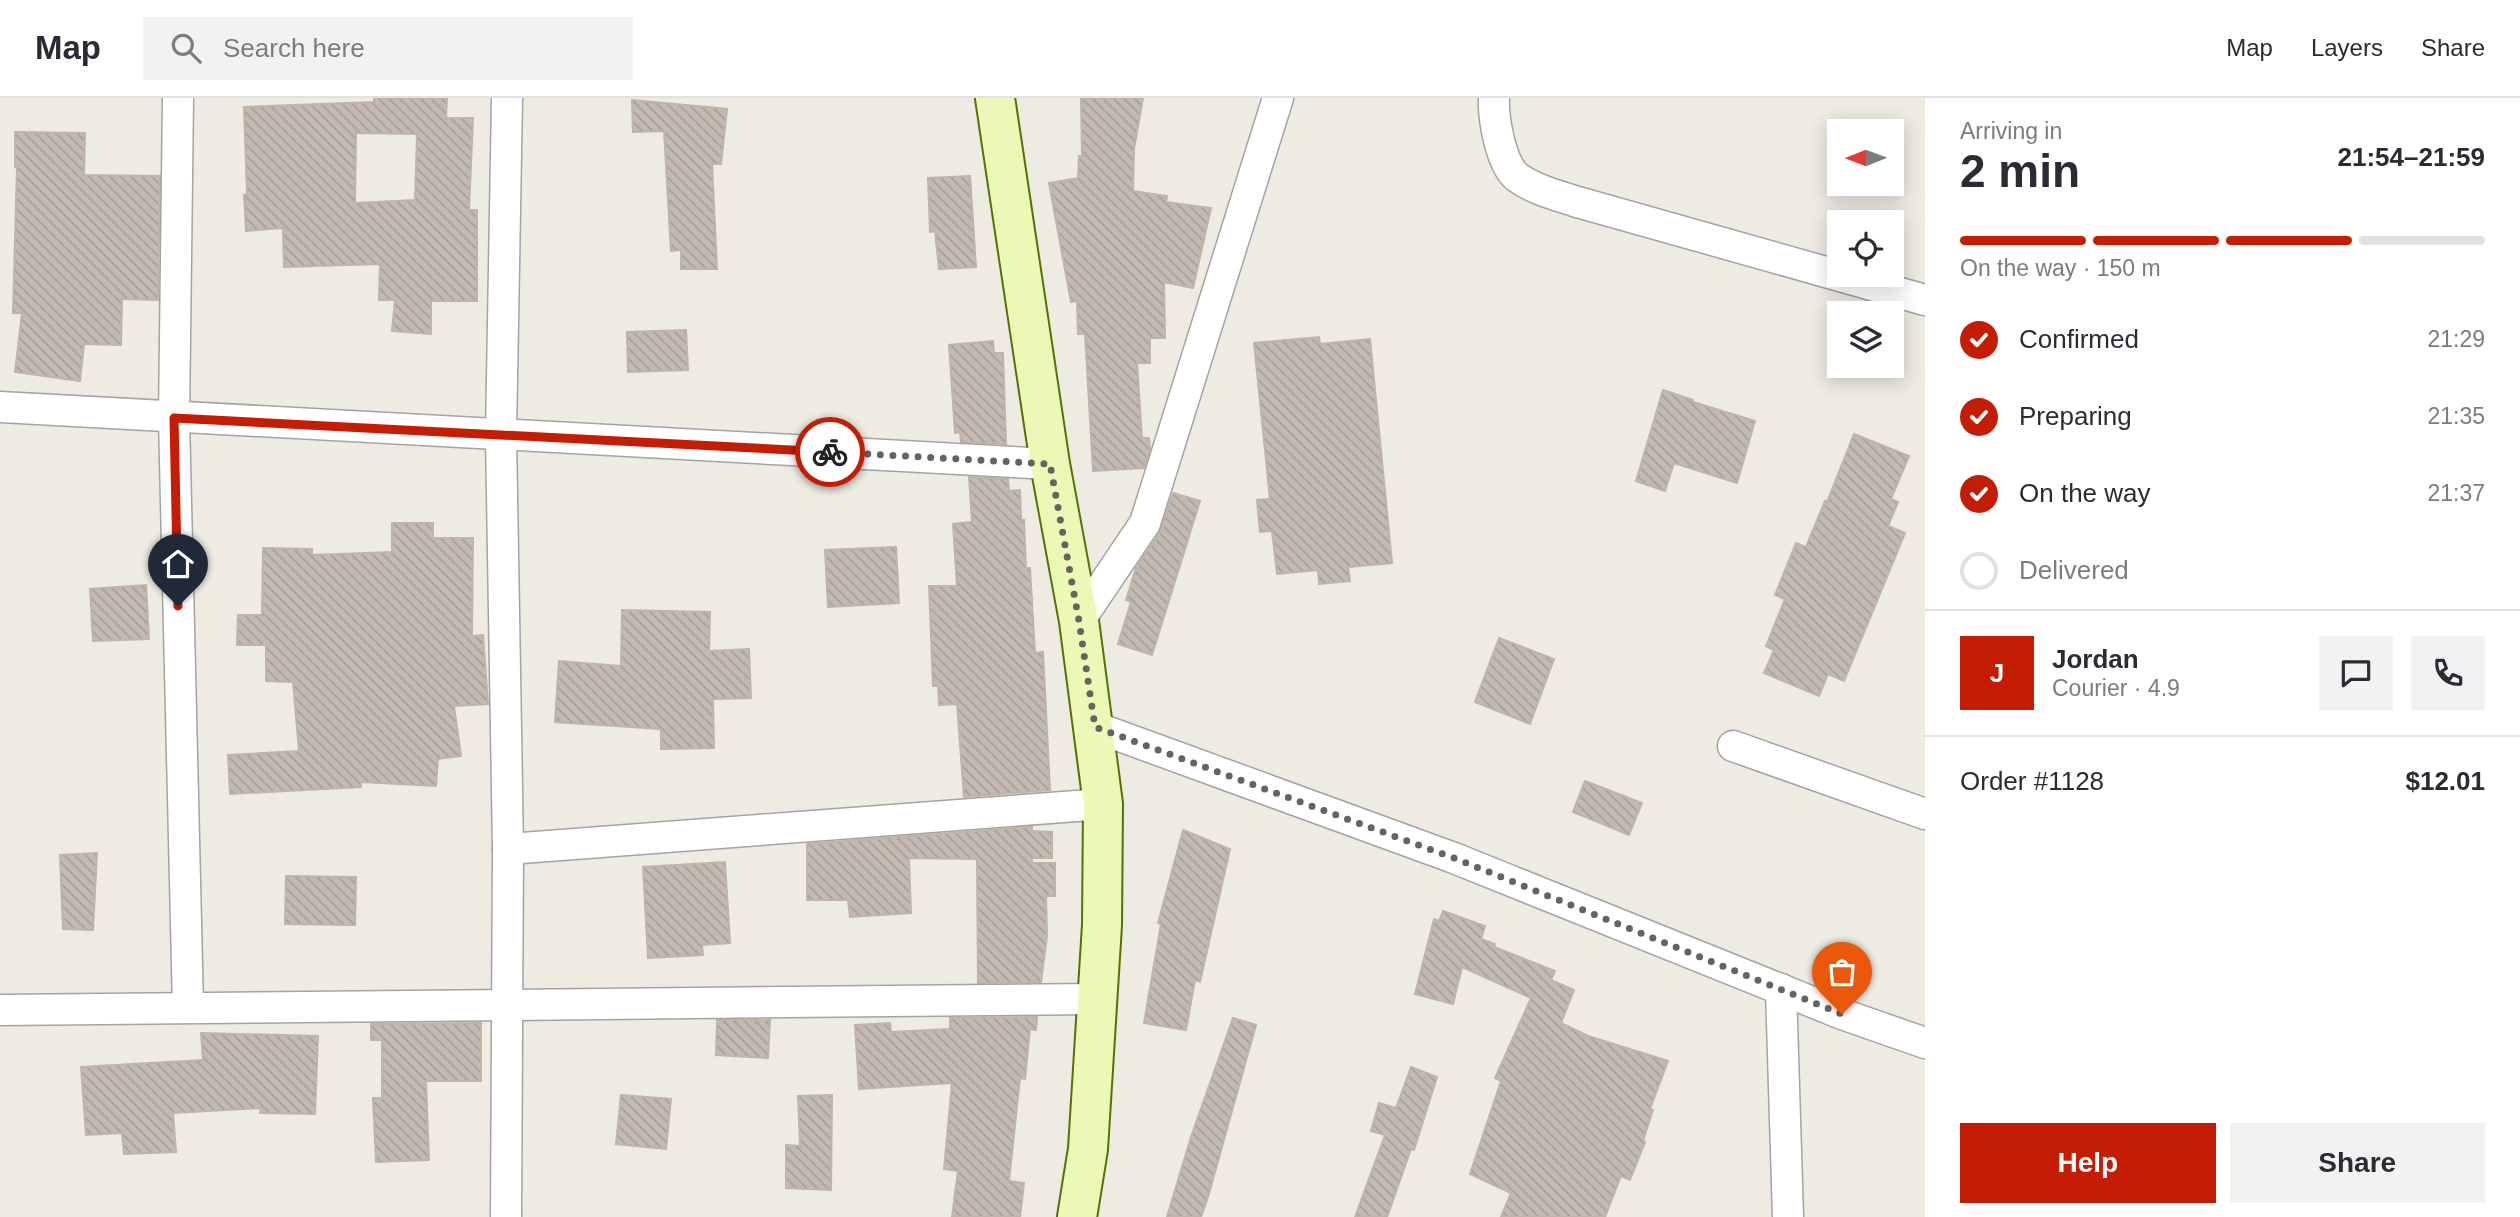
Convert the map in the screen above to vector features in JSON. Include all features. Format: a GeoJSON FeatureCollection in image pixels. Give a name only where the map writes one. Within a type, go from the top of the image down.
{"type":"FeatureCollection","features":[{"type":"Feature","properties":{"kind":"street"},"geometry":{"type":"LineString","coordinates":[[178,98],[174,418],[188,1007]]}},
{"type":"Feature","properties":{"kind":"street"},"geometry":{"type":"LineString","coordinates":[[506,1217],[508,849],[501,435],[507,98]]}},
{"type":"Feature","properties":{"kind":"street"},"geometry":{"type":"LineString","coordinates":[[995,98],[1050,464],[1079,621],[1103,804],[1102,925],[1088,1149],[1077,1217]]}},
{"type":"Feature","properties":{"kind":"street"},"geometry":{"type":"LineString","coordinates":[[1079,621],[1145,523],[1278,98]]}},
{"type":"Feature","properties":{"kind":"street"},"geometry":{"type":"LineString","coordinates":[[1494,98],[1497,132],[1504,156],[1516,176],[1539,189],[1925,300]]}},
{"type":"Feature","properties":{"kind":"street"},"geometry":{"type":"LineString","coordinates":[[0,407],[1050,464]]}},
{"type":"Feature","properties":{"kind":"street"},"geometry":{"type":"LineString","coordinates":[[1095,727],[1454,858],[1781,989],[1925,1043]]}},
{"type":"Feature","properties":{"kind":"street"},"geometry":{"type":"LineString","coordinates":[[1733,746],[1925,814]]}},
{"type":"Feature","properties":{"kind":"street"},"geometry":{"type":"LineString","coordinates":[[508,849],[1103,804]]}},
{"type":"Feature","properties":{"kind":"street"},"geometry":{"type":"LineString","coordinates":[[1781,989],[1788,1217]]}},
{"type":"Feature","properties":{"kind":"street"},"geometry":{"type":"LineString","coordinates":[[0,1010],[1097,999]]}},
{"type":"Feature","properties":{"kind":"building"},"geometry":{"type":"Polygon","coordinates":[[[374,98],[447,98],[446,118],[473,118],[469,210],[477,210],[477,301],[431,301],[431,334],[392,331],[395,300],[379,300],[380,264],[284,267],[283,228],[246,231],[244,107],[374,102],[374,98]],[[356,133],[355,203],[415,200],[417,134],[356,133]]]}},
{"type":"Feature","properties":{"kind":"building"},"geometry":{"type":"Polygon","coordinates":[[[1081,98],[1143,98],[1134,149],[1133,191],[1167,196],[1166,202],[1211,208],[1193,288],[1164,282],[1165,338],[1150,338],[1150,363],[1137,363],[1142,438],[1149,438],[1150,449],[1144,468],[1093,471],[1085,334],[1078,334],[1077,301],[1071,302],[1049,183],[1078,178],[1079,156],[1082,156],[1081,98]]]}},
{"type":"Feature","properties":{"kind":"building"},"geometry":{"type":"Polygon","coordinates":[[[632,100],[727,109],[721,164],[712,164],[717,269],[681,269],[681,250],[671,251],[664,131],[633,132],[632,100]]]}},
{"type":"Feature","properties":{"kind":"building"},"geometry":{"type":"Polygon","coordinates":[[[15,132],[85,133],[84,175],[160,176],[158,300],[122,299],[121,345],[84,344],[80,381],[15,372],[22,313],[13,313],[17,167],[15,132]]]}},
{"type":"Feature","properties":{"kind":"building"},"geometry":{"type":"Polygon","coordinates":[[[970,176],[976,267],[939,269],[935,231],[930,232],[928,178],[970,176]]]}},
{"type":"Feature","properties":{"kind":"building"},"geometry":{"type":"Polygon","coordinates":[[[686,330],[688,370],[628,372],[627,332],[686,330]]]}},
{"type":"Feature","properties":{"kind":"building"},"geometry":{"type":"Polygon","coordinates":[[[1319,337],[1320,344],[1370,339],[1392,563],[1348,567],[1350,581],[1319,584],[1318,570],[1277,574],[1272,531],[1260,532],[1257,500],[1270,499],[1254,343],[1319,337]]]}},
{"type":"Feature","properties":{"kind":"building"},"geometry":{"type":"Polygon","coordinates":[[[993,341],[994,353],[1003,353],[1006,444],[961,442],[960,432],[955,433],[949,345],[993,341]]]}},
{"type":"Feature","properties":{"kind":"building"},"geometry":{"type":"Polygon","coordinates":[[[1663,390],[1755,421],[1737,483],[1674,463],[1665,491],[1636,481],[1663,390]]]}},
{"type":"Feature","properties":{"kind":"building"},"geometry":{"type":"Polygon","coordinates":[[[1854,434],[1909,456],[1891,499],[1898,502],[1888,526],[1905,533],[1844,681],[1828,674],[1819,696],[1764,673],[1774,650],[1766,646],[1785,599],[1775,595],[1796,543],[1806,547],[1854,434]]]}},
{"type":"Feature","properties":{"kind":"building"},"geometry":{"type":"Polygon","coordinates":[[[969,477],[1008,479],[1009,491],[1020,490],[1026,568],[1030,568],[1035,653],[1043,652],[1050,790],[964,797],[957,704],[939,705],[938,686],[933,686],[929,586],[957,586],[953,524],[972,522],[969,477]]]}},
{"type":"Feature","properties":{"kind":"building"},"geometry":{"type":"Polygon","coordinates":[[[1173,493],[1200,501],[1152,655],[1118,644],[1131,602],[1126,600],[1136,568],[1160,532],[1173,493]]]}},
{"type":"Feature","properties":{"kind":"building"},"geometry":{"type":"Polygon","coordinates":[[[392,523],[433,523],[433,538],[473,538],[472,636],[483,635],[488,704],[454,706],[461,756],[438,759],[436,786],[361,782],[361,787],[230,794],[228,755],[299,751],[293,682],[266,681],[266,645],[237,645],[238,615],[262,615],[263,548],[312,549],[312,555],[392,552],[392,523]]]}},
{"type":"Feature","properties":{"kind":"building"},"geometry":{"type":"Polygon","coordinates":[[[896,547],[899,603],[828,607],[825,550],[896,547]]]}},
{"type":"Feature","properties":{"kind":"building"},"geometry":{"type":"Polygon","coordinates":[[[146,585],[149,639],[93,641],[90,589],[146,585]]]}},
{"type":"Feature","properties":{"kind":"building"},"geometry":{"type":"Polygon","coordinates":[[[622,610],[710,612],[709,651],[749,649],[751,698],[713,699],[714,748],[661,749],[661,729],[555,722],[559,661],[621,666],[622,610]]]}},
{"type":"Feature","properties":{"kind":"building"},"geometry":{"type":"Polygon","coordinates":[[[1499,638],[1554,659],[1530,724],[1475,702],[1499,638]]]}},
{"type":"Feature","properties":{"kind":"building"},"geometry":{"type":"Polygon","coordinates":[[[1585,781],[1642,803],[1629,835],[1573,812],[1585,781]]]}},
{"type":"Feature","properties":{"kind":"building"},"geometry":{"type":"Polygon","coordinates":[[[1032,827],[1032,831],[1052,832],[1052,858],[1032,858],[1032,863],[1055,863],[1055,896],[1046,896],[1047,936],[1041,982],[978,983],[977,859],[909,858],[911,913],[850,917],[848,900],[807,900],[807,844],[1032,827]]]}},
{"type":"Feature","properties":{"kind":"building"},"geometry":{"type":"Polygon","coordinates":[[[1183,830],[1230,849],[1200,982],[1195,980],[1186,1030],[1144,1023],[1161,924],[1158,923],[1183,830]]]}},
{"type":"Feature","properties":{"kind":"building"},"geometry":{"type":"Polygon","coordinates":[[[97,853],[93,930],[63,929],[60,855],[97,853]]]}},
{"type":"Feature","properties":{"kind":"building"},"geometry":{"type":"Polygon","coordinates":[[[725,862],[730,943],[702,945],[703,955],[648,958],[643,867],[725,862]]]}},
{"type":"Feature","properties":{"kind":"building"},"geometry":{"type":"Polygon","coordinates":[[[286,876],[356,877],[355,925],[285,924],[286,876]]]}},
{"type":"Feature","properties":{"kind":"building"},"geometry":{"type":"Polygon","coordinates":[[[1443,911],[1485,926],[1481,939],[1495,944],[1494,947],[1555,971],[1551,980],[1574,990],[1561,1023],[1588,1036],[1668,1061],[1650,1109],[1653,1110],[1643,1141],[1645,1142],[1630,1180],[1621,1176],[1605,1217],[1501,1217],[1511,1193],[1470,1174],[1501,1081],[1495,1078],[1531,998],[1462,967],[1453,1004],[1415,994],[1434,919],[1439,921],[1443,911]]]}},
{"type":"Feature","properties":{"kind":"building"},"geometry":{"type":"Polygon","coordinates":[[[1037,1017],[1036,1030],[1030,1029],[1025,1079],[1020,1078],[1009,1181],[1024,1183],[1020,1217],[952,1217],[958,1171],[944,1169],[952,1083],[859,1089],[855,1025],[890,1023],[891,1032],[950,1029],[950,1018],[1037,1017]]]}},
{"type":"Feature","properties":{"kind":"building"},"geometry":{"type":"Polygon","coordinates":[[[1233,1018],[1256,1025],[1208,1197],[1201,1217],[1167,1217],[1191,1137],[1233,1018]]]}},
{"type":"Feature","properties":{"kind":"building"},"geometry":{"type":"Polygon","coordinates":[[[717,1020],[770,1020],[768,1058],[716,1055],[717,1020]]]}},
{"type":"Feature","properties":{"kind":"building"},"geometry":{"type":"Polygon","coordinates":[[[481,1023],[481,1081],[426,1081],[429,1160],[376,1162],[373,1098],[382,1098],[382,1040],[371,1040],[371,1024],[481,1023]]]}},
{"type":"Feature","properties":{"kind":"building"},"geometry":{"type":"Polygon","coordinates":[[[201,1033],[318,1036],[315,1114],[260,1113],[261,1108],[173,1113],[176,1152],[124,1154],[122,1133],[86,1135],[81,1067],[203,1060],[201,1033]]]}},
{"type":"Feature","properties":{"kind":"building"},"geometry":{"type":"Polygon","coordinates":[[[1411,1067],[1437,1077],[1414,1150],[1411,1149],[1387,1217],[1355,1217],[1385,1135],[1371,1131],[1379,1103],[1396,1108],[1411,1067]]]}},
{"type":"Feature","properties":{"kind":"building"},"geometry":{"type":"Polygon","coordinates":[[[621,1095],[671,1099],[666,1149],[616,1144],[621,1095]]]}},
{"type":"Feature","properties":{"kind":"building"},"geometry":{"type":"Polygon","coordinates":[[[832,1095],[831,1190],[786,1188],[786,1145],[800,1146],[798,1096],[832,1095]]]}},
{"type":"Feature","properties":{"kind":"way so far"},"geometry":{"type":"LineString","coordinates":[[830,452],[1050,464],[1079,621],[1095,727],[1454,858],[1842,1014]]}},
{"type":"Feature","properties":{"kind":"route"},"geometry":{"type":"LineString","coordinates":[[178,606],[174,418],[830,452]]}}]}
